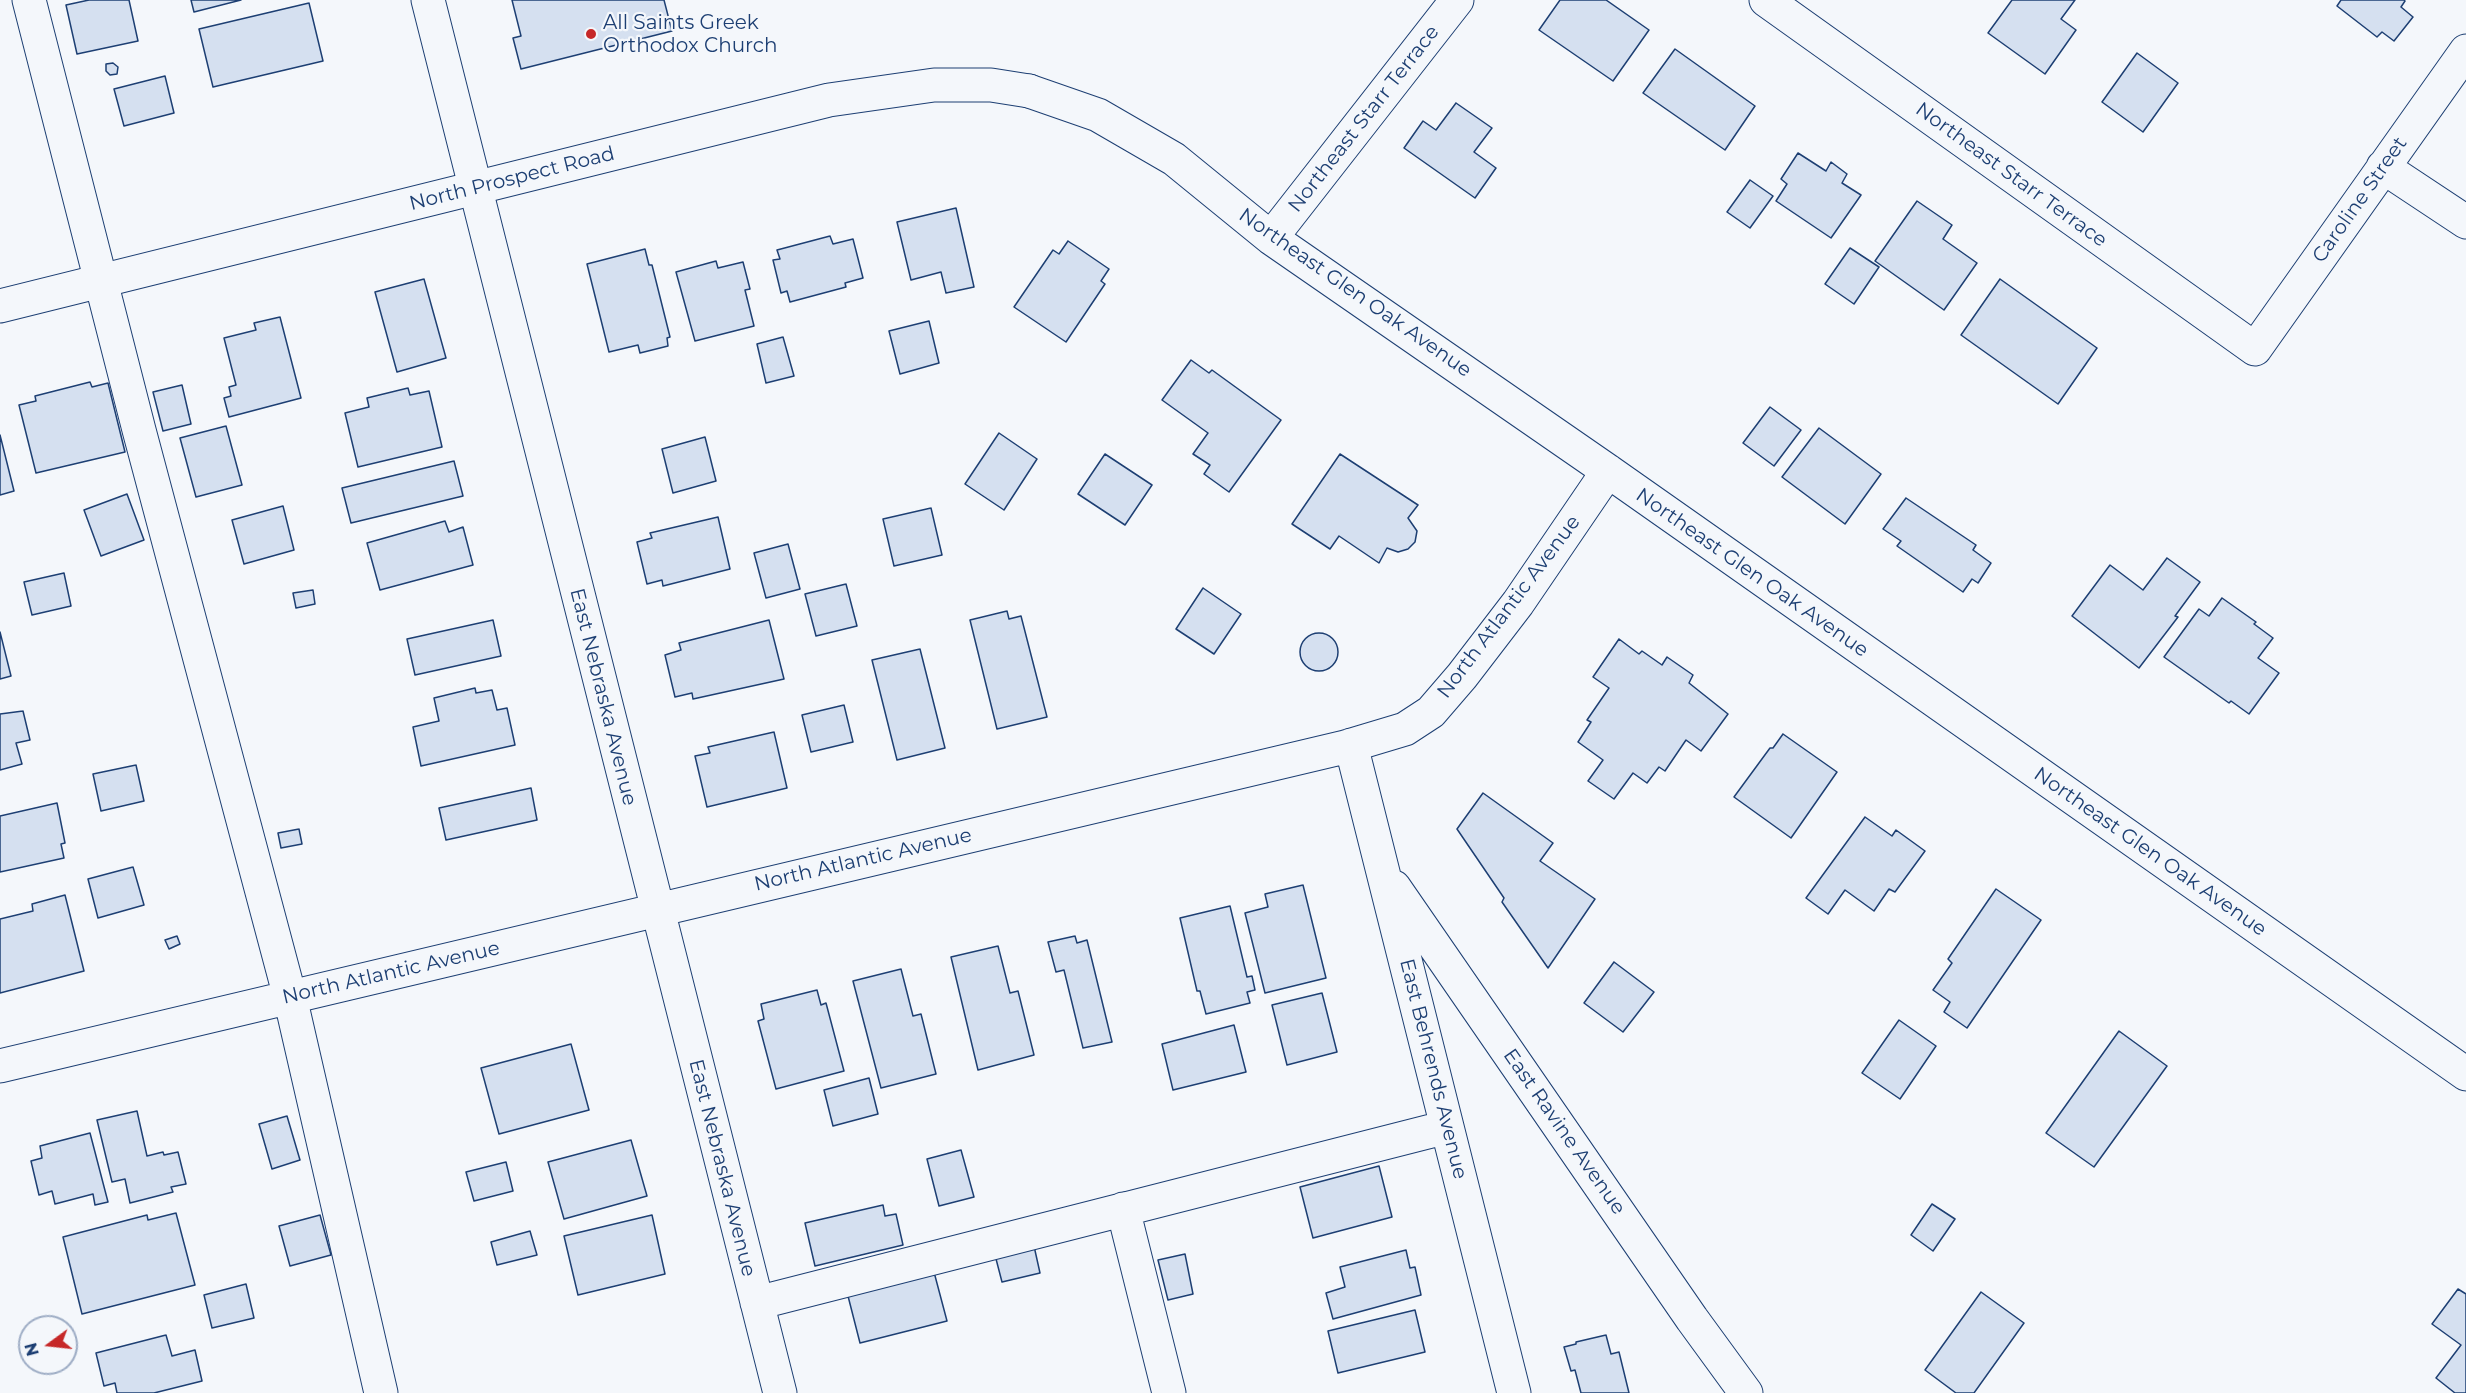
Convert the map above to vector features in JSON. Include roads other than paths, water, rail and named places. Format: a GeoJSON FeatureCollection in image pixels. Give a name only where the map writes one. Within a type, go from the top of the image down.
{"type":"FeatureCollection","features":[{"type":"Feature","properties":{"kind":"street"},"geometry":{"type":"LineString","coordinates":[[29,0],[142,442],[290,997],[381,1393]]}},
{"type":"Feature","properties":{"kind":"street","name":"East Nebraska Avenue"},"geometry":{"type":"LineString","coordinates":[[428,0],[780,1393]]}},
{"type":"Feature","properties":{"kind":"street","name":"Northeast Starr Terrace"},"geometry":{"type":"LineString","coordinates":[[1271,238],[1457,0]]}},
{"type":"Feature","properties":{"kind":"street","name":"Northeast Starr Terrace"},"geometry":{"type":"LineString","coordinates":[[1766,0],[2255,349]]}},
{"type":"Feature","properties":{"kind":"street","name":"Caroline Street"},"geometry":{"type":"LineString","coordinates":[[2255,349],[2466,51]]}},
{"type":"Feature","properties":{"kind":"street","name":"North Prospect Road"},"geometry":{"type":"LineString","coordinates":[[0,306],[474,189],[784,109],[858,94],[934,85],[991,85],[1029,91]]}},
{"type":"Feature","properties":{"kind":"street","name":"Northeast Glen Oak Avenue"},"geometry":{"type":"LineString","coordinates":[[1029,91],[1098,115],[1166,153],[1271,238],[1608,471],[2466,1074]]}},
{"type":"Feature","properties":{"kind":"street"},"geometry":{"type":"LineString","coordinates":[[2383,167],[2466,222]]}},
{"type":"Feature","properties":{"kind":"street","name":"North Atlantic Avenue"},"geometry":{"type":"LineString","coordinates":[[0,1066],[1351,745],[1405,729],[1431,712],[1518,603],[1608,471]]}},
{"type":"Feature","properties":{"kind":"street","name":"East Behrends Avenue"},"geometry":{"type":"LineString","coordinates":[[1351,745],[1514,1393]]}},
{"type":"Feature","properties":{"kind":"street","name":"East Ravine Avenue"},"geometry":{"type":"LineString","coordinates":[[1383,871],[1746,1393]]}},
{"type":"Feature","properties":{"kind":"street"},"geometry":{"type":"LineString","coordinates":[[757,1302],[1447,1127]]}},
{"type":"Feature","properties":{"kind":"street"},"geometry":{"type":"LineString","coordinates":[[1123,1209],[1169,1393]]}},
{"type":"Feature","properties":{"kind":"place","name":"All Saints Greek Orthodox Church"},"geometry":{"type":"Point","coordinates":[591,34]}}]}
